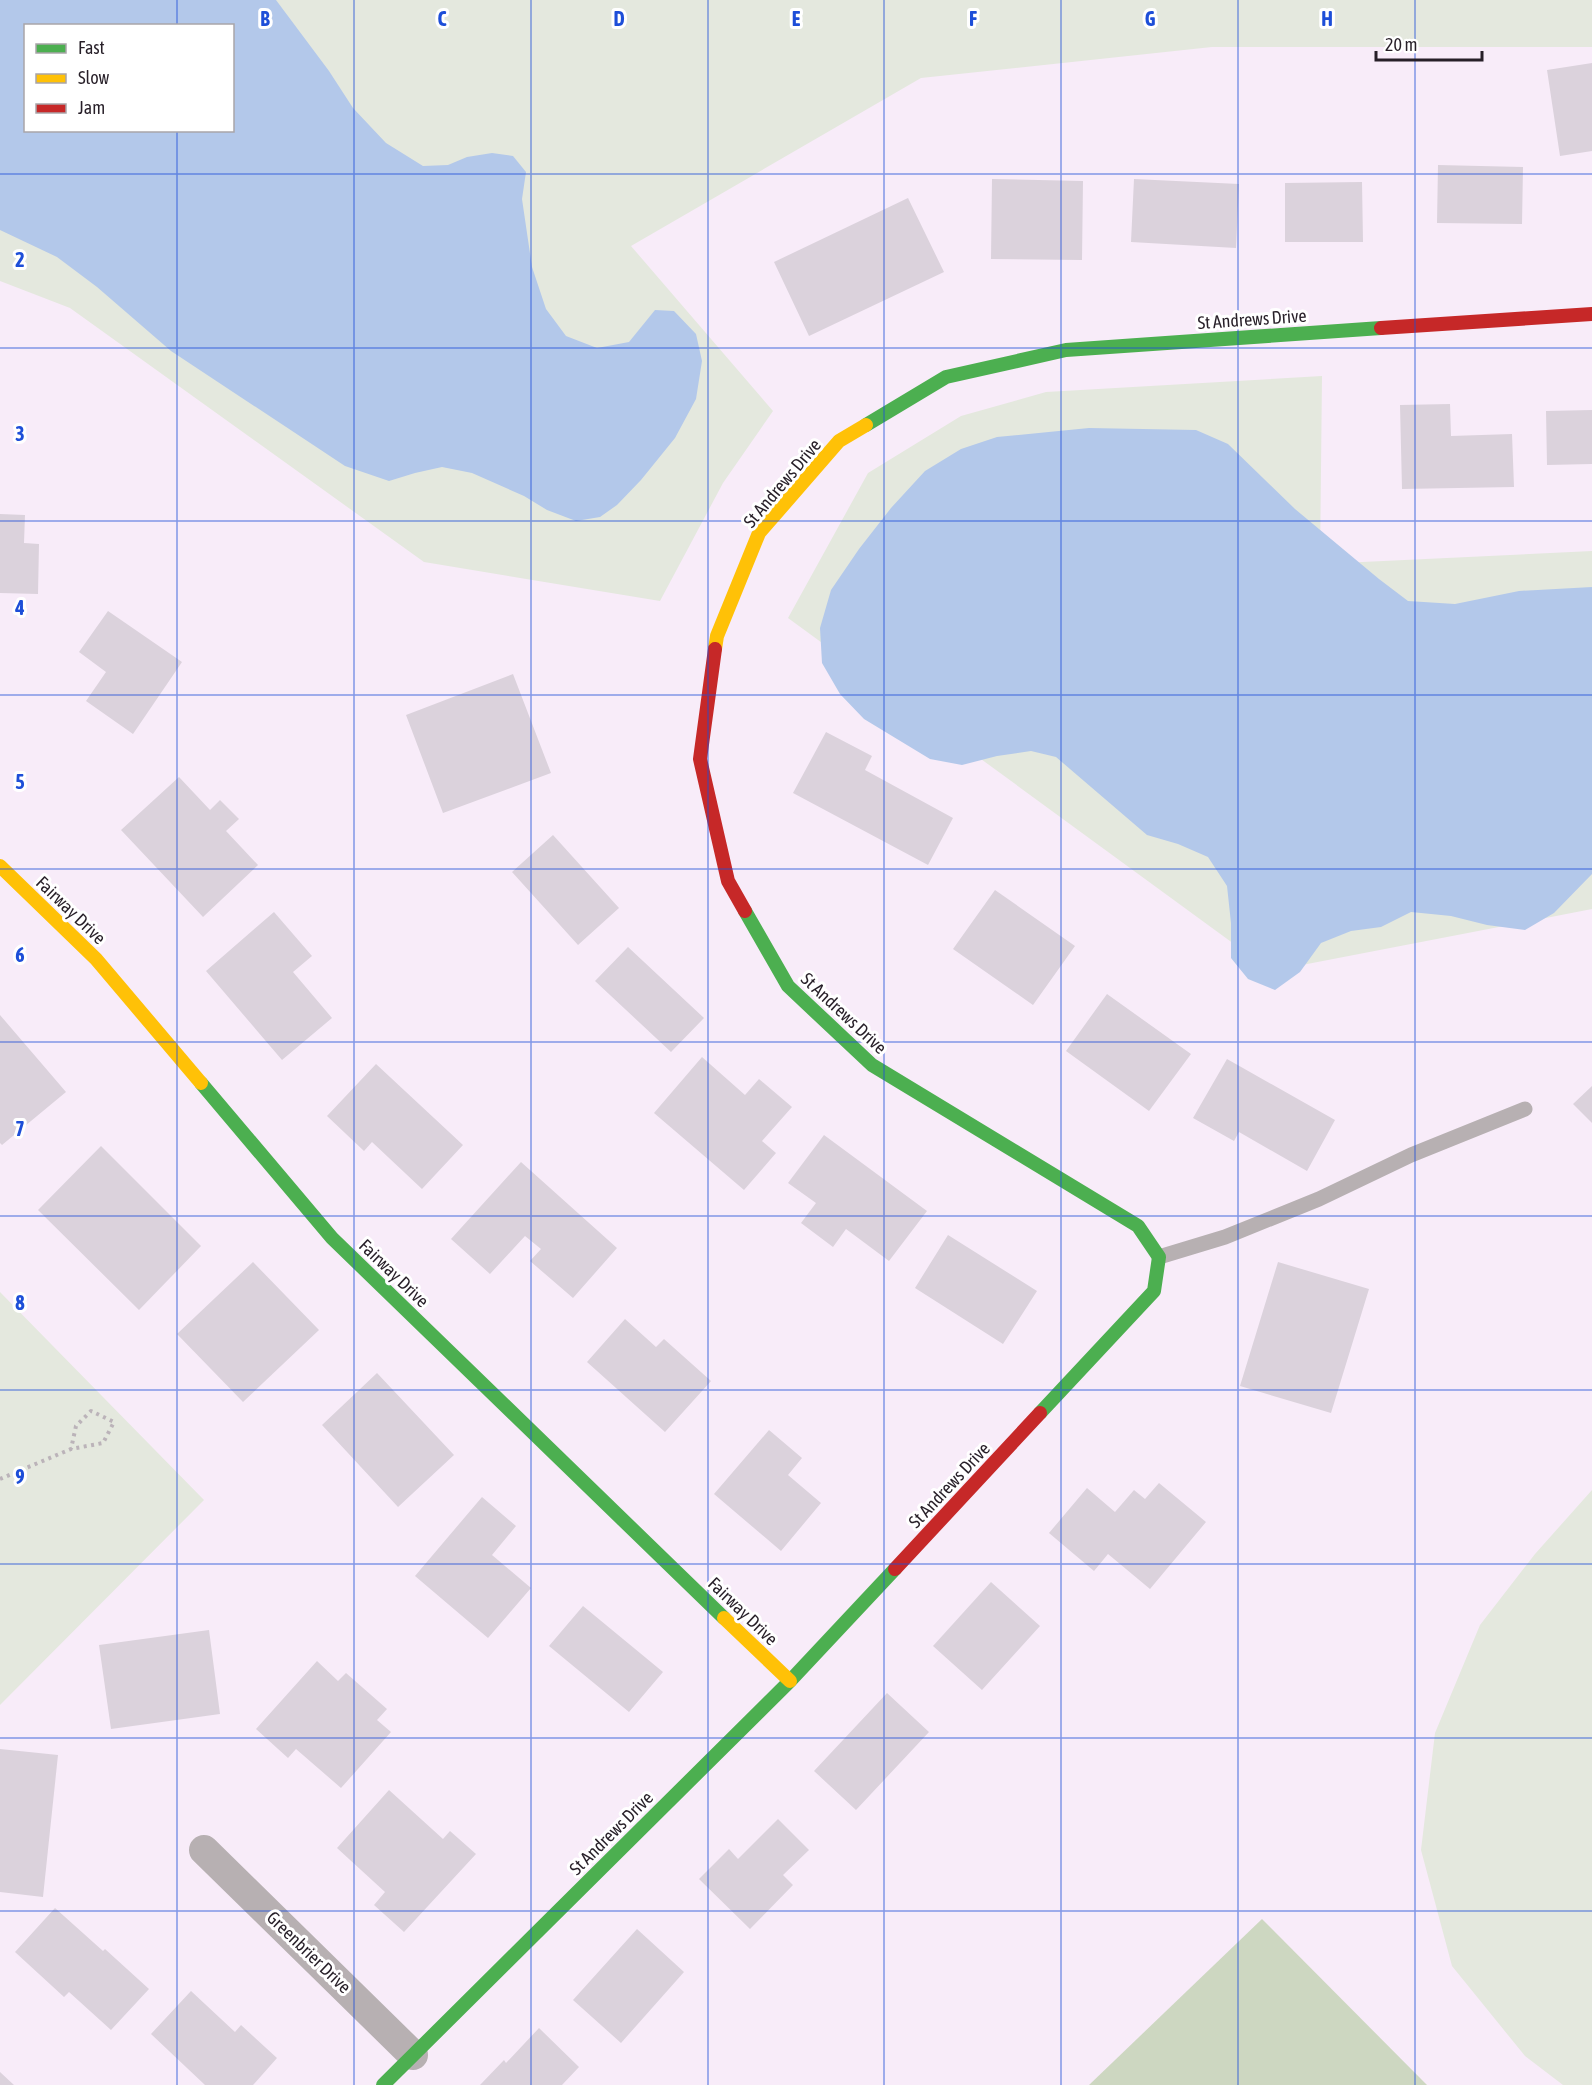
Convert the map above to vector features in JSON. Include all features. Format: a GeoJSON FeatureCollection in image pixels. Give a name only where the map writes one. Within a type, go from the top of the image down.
{"type":"FeatureCollection","features":[{"type":"Feature","properties":{"kind":"street","name":"St Andrews Drive"},"geometry":{"type":"LineString","coordinates":[[383,2085],[790,1681],[1154,1291],[1159,1257],[1138,1226],[872,1065],[788,986],[728,881],[700,759],[717,636],[759,533],[839,441],[946,377],[1066,350],[1592,314]]}},
{"type":"Feature","properties":{"kind":"street","name":"Fairway Drive"},"geometry":{"type":"LineString","coordinates":[[0,866],[96,959],[332,1238],[790,1681]]}},
{"type":"Feature","properties":{"kind":"street","name":"Greenbrier Drive"},"geometry":{"type":"LineString","coordinates":[[204,1850],[413,2055]]}},
{"type":"Feature","properties":{"kind":"lane"},"geometry":{"type":"LineString","coordinates":[[1159,1257],[1257,1225],[1319,1199],[1411,1155],[1525,1109]]}},
{"type":"Feature","properties":{"kind":"path"},"geometry":{"type":"LineString","coordinates":[[0,1479],[71,1449],[103,1443],[114,1422],[91,1411],[76,1426],[71,1449]]}},
{"type":"Feature","properties":{"kind":"shaded area"},"geometry":{"type":"Polygon","coordinates":[[[0,0],[1592,0],[1592,47],[1212,47],[921,78],[631,246],[773,411],[723,483],[660,601],[424,562],[70,308],[0,281],[0,0]]]}},
{"type":"Feature","properties":{"kind":"shaded area"},"geometry":{"type":"Polygon","coordinates":[[[1322,376],[1320,564],[1592,551],[1592,909],[1271,971],[788,618],[868,473],[961,416],[1046,392],[1322,376]]]}},
{"type":"Feature","properties":{"kind":"shaded area"},"geometry":{"type":"Polygon","coordinates":[[[0,1292],[204,1500],[0,1705],[0,1292]]]}},
{"type":"Feature","properties":{"kind":"shaded area"},"geometry":{"type":"Polygon","coordinates":[[[1592,1490],[1592,2085],[1563,2085],[1525,2056],[1452,1966],[1421,1850],[1435,1733],[1480,1625],[1535,1554],[1592,1490]]]}},
{"type":"Feature","properties":{"kind":"green space"},"geometry":{"type":"Polygon","coordinates":[[[1262,1919],[1427,2085],[1089,2085],[1262,1919]]]}},
{"type":"Feature","properties":{"kind":"water"},"geometry":{"type":"Polygon","coordinates":[[[0,0],[276,0],[329,71],[353,108],[386,143],[423,166],[448,165],[467,157],[492,153],[513,156],[526,172],[522,199],[532,267],[546,309],[566,336],[597,348],[629,342],[655,310],[674,311],[696,334],[702,361],[696,399],[675,438],[641,480],[617,505],[600,517],[576,521],[547,510],[524,496],[472,473],[442,467],[389,481],[345,466],[171,351],[97,287],[57,257],[0,230],[0,0]]]}},
{"type":"Feature","properties":{"kind":"water"},"geometry":{"type":"Polygon","coordinates":[[[1089,428],[1196,430],[1228,444],[1295,509],[1408,601],[1455,604],[1519,591],[1592,587],[1592,874],[1554,913],[1525,930],[1487,925],[1451,916],[1411,912],[1381,927],[1351,931],[1321,943],[1300,972],[1275,990],[1248,979],[1231,958],[1231,923],[1227,886],[1208,857],[1178,844],[1147,835],[1056,757],[1031,751],[997,756],[962,765],[930,759],[864,719],[840,694],[822,663],[820,628],[831,590],[859,549],[891,508],[925,471],[961,449],[997,437],[1089,428]]]}},
{"type":"Feature","properties":{"kind":"building"},"geometry":{"type":"Polygon","coordinates":[[[1592,63],[1592,151],[1560,156],[1547,70],[1592,63]]]}},
{"type":"Feature","properties":{"kind":"building"},"geometry":{"type":"Polygon","coordinates":[[[1438,165],[1523,167],[1522,224],[1437,223],[1438,165]]]}},
{"type":"Feature","properties":{"kind":"building"},"geometry":{"type":"Polygon","coordinates":[[[992,179],[1083,181],[1082,260],[991,259],[992,179]]]}},
{"type":"Feature","properties":{"kind":"building"},"geometry":{"type":"Polygon","coordinates":[[[1134,179],[1239,184],[1236,248],[1131,242],[1134,179]]]}},
{"type":"Feature","properties":{"kind":"building"},"geometry":{"type":"Polygon","coordinates":[[[1362,182],[1363,242],[1285,242],[1285,183],[1362,182]]]}},
{"type":"Feature","properties":{"kind":"building"},"geometry":{"type":"Polygon","coordinates":[[[908,198],[944,272],[809,336],[774,262],[908,198]]]}},
{"type":"Feature","properties":{"kind":"building"},"geometry":{"type":"Polygon","coordinates":[[[1450,404],[1451,436],[1512,434],[1514,487],[1402,489],[1400,405],[1450,404]]]}},
{"type":"Feature","properties":{"kind":"building"},"geometry":{"type":"Polygon","coordinates":[[[1592,410],[1592,464],[1547,465],[1546,411],[1592,410]]]}},
{"type":"Feature","properties":{"kind":"building"},"geometry":{"type":"Polygon","coordinates":[[[0,514],[25,515],[24,543],[39,544],[38,594],[0,593],[0,514]]]}},
{"type":"Feature","properties":{"kind":"building"},"geometry":{"type":"Polygon","coordinates":[[[108,611],[182,662],[133,734],[86,701],[106,672],[79,652],[108,611]]]}},
{"type":"Feature","properties":{"kind":"building"},"geometry":{"type":"Polygon","coordinates":[[[513,674],[551,773],[443,813],[406,715],[513,674]]]}},
{"type":"Feature","properties":{"kind":"building"},"geometry":{"type":"Polygon","coordinates":[[[826,732],[872,756],[865,770],[953,818],[928,865],[793,793],[826,732]]]}},
{"type":"Feature","properties":{"kind":"building"},"geometry":{"type":"Polygon","coordinates":[[[179,777],[210,810],[220,800],[239,819],[226,831],[258,865],[203,917],[121,830],[179,777]]]}},
{"type":"Feature","properties":{"kind":"building"},"geometry":{"type":"Polygon","coordinates":[[[553,835],[619,908],[578,945],[512,872],[553,835]]]}},
{"type":"Feature","properties":{"kind":"building"},"geometry":{"type":"Polygon","coordinates":[[[995,890],[1075,946],[1033,1005],[953,949],[995,890]]]}},
{"type":"Feature","properties":{"kind":"building"},"geometry":{"type":"Polygon","coordinates":[[[274,912],[312,956],[293,972],[332,1018],[282,1060],[206,971],[274,912]]]}},
{"type":"Feature","properties":{"kind":"building"},"geometry":{"type":"Polygon","coordinates":[[[628,947],[704,1018],[671,1052],[595,981],[628,947]]]}},
{"type":"Feature","properties":{"kind":"building"},"geometry":{"type":"Polygon","coordinates":[[[1107,994],[1191,1054],[1149,1111],[1066,1051],[1107,994]]]}},
{"type":"Feature","properties":{"kind":"building"},"geometry":{"type":"Polygon","coordinates":[[[0,1015],[66,1092],[2,1145],[0,1143],[0,1015]]]}},
{"type":"Feature","properties":{"kind":"building"},"geometry":{"type":"Polygon","coordinates":[[[702,1057],[745,1095],[759,1079],[792,1107],[762,1141],[776,1153],[744,1190],[654,1113],[702,1057]]]}},
{"type":"Feature","properties":{"kind":"building"},"geometry":{"type":"Polygon","coordinates":[[[1227,1059],[1335,1120],[1307,1171],[1239,1132],[1234,1141],[1193,1118],[1227,1059]]]}},
{"type":"Feature","properties":{"kind":"building"},"geometry":{"type":"Polygon","coordinates":[[[376,1064],[463,1145],[422,1189],[372,1142],[364,1151],[327,1116],[376,1064]]]}},
{"type":"Feature","properties":{"kind":"building"},"geometry":{"type":"Polygon","coordinates":[[[1592,1086],[1592,1123],[1573,1104],[1592,1086]]]}},
{"type":"Feature","properties":{"kind":"building"},"geometry":{"type":"Polygon","coordinates":[[[824,1135],[927,1211],[889,1261],[846,1229],[833,1247],[801,1223],[816,1203],[788,1183],[824,1135]]]}},
{"type":"Feature","properties":{"kind":"building"},"geometry":{"type":"Polygon","coordinates":[[[101,1146],[201,1246],[139,1310],[38,1210],[101,1146]]]}},
{"type":"Feature","properties":{"kind":"building"},"geometry":{"type":"Polygon","coordinates":[[[521,1162],[617,1248],[573,1298],[530,1261],[541,1249],[525,1236],[490,1274],[451,1239],[521,1162]]]}},
{"type":"Feature","properties":{"kind":"building"},"geometry":{"type":"Polygon","coordinates":[[[948,1235],[1037,1291],[1003,1344],[915,1288],[948,1235]]]}},
{"type":"Feature","properties":{"kind":"building"},"geometry":{"type":"Polygon","coordinates":[[[253,1262],[319,1330],[243,1402],[177,1334],[253,1262]]]}},
{"type":"Feature","properties":{"kind":"building"},"geometry":{"type":"Polygon","coordinates":[[[1278,1262],[1369,1289],[1331,1413],[1240,1386],[1278,1262]]]}},
{"type":"Feature","properties":{"kind":"building"},"geometry":{"type":"Polygon","coordinates":[[[625,1319],[656,1347],[664,1339],[711,1381],[665,1432],[587,1362],[625,1319]]]}},
{"type":"Feature","properties":{"kind":"building"},"geometry":{"type":"Polygon","coordinates":[[[377,1373],[454,1455],[398,1507],[322,1425],[377,1373]]]}},
{"type":"Feature","properties":{"kind":"building"},"geometry":{"type":"Polygon","coordinates":[[[769,1430],[802,1458],[788,1475],[821,1503],[781,1551],[714,1494],[769,1430]]]}},
{"type":"Feature","properties":{"kind":"building"},"geometry":{"type":"Polygon","coordinates":[[[1159,1483],[1206,1522],[1150,1589],[1108,1554],[1094,1571],[1049,1533],[1087,1488],[1115,1512],[1134,1490],[1145,1499],[1159,1483]]]}},
{"type":"Feature","properties":{"kind":"building"},"geometry":{"type":"Polygon","coordinates":[[[482,1497],[516,1526],[492,1555],[531,1588],[488,1638],[415,1576],[482,1497]]]}},
{"type":"Feature","properties":{"kind":"building"},"geometry":{"type":"Polygon","coordinates":[[[991,1582],[1040,1626],[982,1690],[933,1646],[991,1582]]]}},
{"type":"Feature","properties":{"kind":"building"},"geometry":{"type":"Polygon","coordinates":[[[583,1606],[663,1672],[629,1712],[549,1646],[583,1606]]]}},
{"type":"Feature","properties":{"kind":"building"},"geometry":{"type":"Polygon","coordinates":[[[209,1630],[220,1714],[111,1729],[99,1645],[209,1630]]]}},
{"type":"Feature","properties":{"kind":"building"},"geometry":{"type":"Polygon","coordinates":[[[317,1661],[338,1681],[346,1673],[387,1709],[377,1720],[391,1732],[341,1788],[296,1749],[288,1758],[256,1729],[317,1661]]]}},
{"type":"Feature","properties":{"kind":"building"},"geometry":{"type":"Polygon","coordinates":[[[887,1693],[929,1732],[856,1810],[814,1771],[887,1693]]]}},
{"type":"Feature","properties":{"kind":"building"},"geometry":{"type":"Polygon","coordinates":[[[0,1749],[58,1755],[43,1897],[0,1892],[0,1749]]]}},
{"type":"Feature","properties":{"kind":"building"},"geometry":{"type":"Polygon","coordinates":[[[389,1790],[443,1839],[450,1831],[476,1854],[404,1932],[374,1905],[385,1892],[337,1848],[389,1790]]]}},
{"type":"Feature","properties":{"kind":"building"},"geometry":{"type":"Polygon","coordinates":[[[778,1819],[809,1850],[783,1875],[793,1885],[750,1929],[699,1879],[729,1849],[738,1859],[778,1819]]]}},
{"type":"Feature","properties":{"kind":"building"},"geometry":{"type":"Polygon","coordinates":[[[55,1908],[149,1989],[111,2030],[69,1992],[64,1997],[15,1952],[55,1908]]]}},
{"type":"Feature","properties":{"kind":"building"},"geometry":{"type":"Polygon","coordinates":[[[637,1929],[684,1972],[621,2043],[573,2000],[637,1929]]]}},
{"type":"Feature","properties":{"kind":"building"},"geometry":{"type":"Polygon","coordinates":[[[191,1991],[235,2032],[241,2025],[277,2058],[253,2085],[205,2085],[151,2034],[191,1991]]]}},
{"type":"Feature","properties":{"kind":"building"},"geometry":{"type":"Polygon","coordinates":[[[539,2028],[579,2067],[562,2085],[480,2085],[504,2060],[506,2063],[539,2028]]]}},
{"type":"Feature","properties":{"kind":"building"},"geometry":{"type":"Polygon","coordinates":[[[0,2072],[14,2085],[0,2085],[0,2072]]]}},
{"type":"Feature","properties":{"kind":"traffic: fast"},"geometry":{"type":"LineString","coordinates":[[866,425],[946,377],[1066,350],[1381,328]]}},
{"type":"Feature","properties":{"kind":"traffic: fast"},"geometry":{"type":"LineString","coordinates":[[745,911],[788,986],[872,1065],[1138,1226],[1159,1257],[1154,1291],[1040,1413]]}},
{"type":"Feature","properties":{"kind":"traffic: fast"},"geometry":{"type":"LineString","coordinates":[[201,1083],[332,1238],[724,1618]]}},
{"type":"Feature","properties":{"kind":"traffic: fast"},"geometry":{"type":"LineString","coordinates":[[383,2085],[790,1681],[895,1569]]}},
{"type":"Feature","properties":{"kind":"traffic: slow"},"geometry":{"type":"LineString","coordinates":[[715,649],[717,636],[759,533],[839,441],[866,425]]}},
{"type":"Feature","properties":{"kind":"traffic: slow"},"geometry":{"type":"LineString","coordinates":[[0,866],[96,959],[201,1083]]}},
{"type":"Feature","properties":{"kind":"traffic: slow"},"geometry":{"type":"LineString","coordinates":[[724,1618],[790,1681]]}},
{"type":"Feature","properties":{"kind":"traffic: jam"},"geometry":{"type":"LineString","coordinates":[[1381,328],[1592,314]]}},
{"type":"Feature","properties":{"kind":"traffic: jam"},"geometry":{"type":"LineString","coordinates":[[715,649],[700,759],[728,881],[745,911]]}},
{"type":"Feature","properties":{"kind":"traffic: jam"},"geometry":{"type":"LineString","coordinates":[[895,1569],[1040,1413]]}}]}
